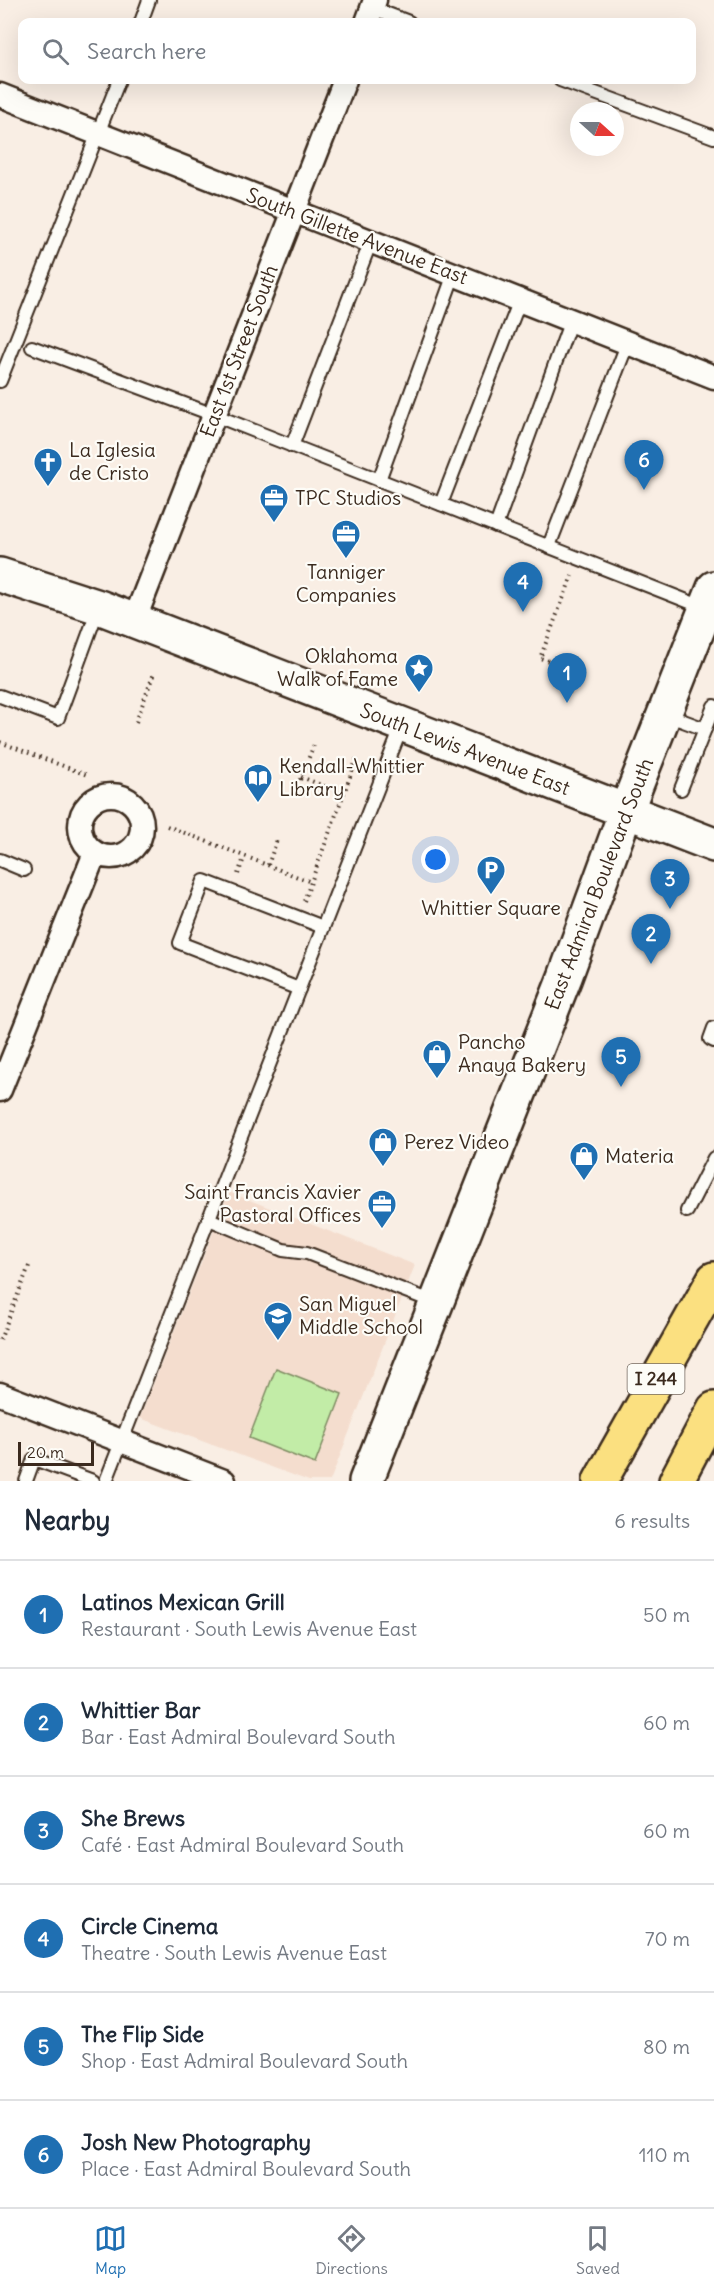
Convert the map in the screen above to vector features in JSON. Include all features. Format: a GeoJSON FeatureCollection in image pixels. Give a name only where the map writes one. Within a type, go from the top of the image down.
{"type":"FeatureCollection","features":[{"type":"Feature","properties":{"kind":"highway","name":"I 244"},"geometry":{"type":"LineString","coordinates":[[600,1481],[714,1279]]}},
{"type":"Feature","properties":{"kind":"highway"},"geometry":{"type":"LineString","coordinates":[[676,1481],[714,1409]]}},
{"type":"Feature","properties":{"kind":"main road","name":"South Lewis Avenue East"},"geometry":{"type":"LineString","coordinates":[[0,575],[134,621],[714,845]]}},
{"type":"Feature","properties":{"kind":"main road","name":"East Admiral Boulevard South"},"geometry":{"type":"LineString","coordinates":[[366,1481],[434,1302],[565,977],[626,811],[710,598]]}},
{"type":"Feature","properties":{"kind":"street","name":"East 1st Street South"},"geometry":{"type":"LineString","coordinates":[[134,621],[343,84]]}},
{"type":"Feature","properties":{"kind":"street","name":"South Gillette Avenue East"},"geometry":{"type":"LineString","coordinates":[[0,95],[714,376]]}},
{"type":"Feature","properties":{"kind":"street"},"geometry":{"type":"LineString","coordinates":[[0,1090],[95,853]]}},
{"type":"Feature","properties":{"kind":"street"},"geometry":{"type":"LineString","coordinates":[[0,1394],[224,1481]]}},
{"type":"Feature","properties":{"kind":"lane"},"geometry":{"type":"LineString","coordinates":[[143,18],[150,0]]}},
{"type":"Feature","properties":{"kind":"lane"},"geometry":{"type":"LineString","coordinates":[[371,10],[396,18]]}},
{"type":"Feature","properties":{"kind":"lane"},"geometry":{"type":"LineString","coordinates":[[0,381],[117,84]]}},
{"type":"Feature","properties":{"kind":"lane"},"geometry":{"type":"LineString","coordinates":[[571,84],[714,137]]}},
{"type":"Feature","properties":{"kind":"lane"},"geometry":{"type":"LineString","coordinates":[[292,446],[371,241]]}},
{"type":"Feature","properties":{"kind":"lane"},"geometry":{"type":"LineString","coordinates":[[379,480],[454,274]]}},
{"type":"Feature","properties":{"kind":"lane"},"geometry":{"type":"LineString","coordinates":[[441,504],[520,300]]}},
{"type":"Feature","properties":{"kind":"lane"},"geometry":{"type":"LineString","coordinates":[[496,526],[571,320]]}},
{"type":"Feature","properties":{"kind":"lane"},"geometry":{"type":"LineString","coordinates":[[549,546],[628,342]]}},
{"type":"Feature","properties":{"kind":"lane"},"geometry":{"type":"LineString","coordinates":[[32,347],[214,415],[579,558],[710,598]]}},
{"type":"Feature","properties":{"kind":"lane"},"geometry":{"type":"LineString","coordinates":[[0,696],[58,718],[99,608]]}},
{"type":"Feature","properties":{"kind":"lane"},"geometry":{"type":"LineString","coordinates":[[681,789],[714,706]]}},
{"type":"Feature","properties":{"kind":"lane"},"geometry":{"type":"LineString","coordinates":[[664,714],[705,729]]}},
{"type":"Feature","properties":{"kind":"lane"},"geometry":{"type":"LineString","coordinates":[[106,1481],[402,724]]}},
{"type":"Feature","properties":{"kind":"lane"},"geometry":{"type":"LineString","coordinates":[[0,860],[24,870]]}},
{"type":"Feature","properties":{"kind":"lane"},"geometry":{"type":"LineString","coordinates":[[299,989],[180,943],[204,881],[323,927]]}},
{"type":"Feature","properties":{"kind":"lane"},"geometry":{"type":"LineString","coordinates":[[714,1028],[710,1039],[714,1041]]}},
{"type":"Feature","properties":{"kind":"lane"},"geometry":{"type":"LineString","coordinates":[[687,1212],[714,1158]]}},
{"type":"Feature","properties":{"kind":"lane"},"geometry":{"type":"LineString","coordinates":[[208,1220],[283,1250],[307,1253],[434,1302]]}},
{"type":"Feature","properties":{"kind":"lane"},"geometry":{"type":"LineString","coordinates":[[26,1481],[34,1459],[93,1481]]}},
{"type":"Feature","properties":{"kind":"path"},"geometry":{"type":"LineString","coordinates":[[568,693],[577,671],[540,658],[579,558]]}},
{"type":"Feature","properties":{"kind":"path"},"geometry":{"type":"LineString","coordinates":[[136,722],[154,673]]}},
{"type":"Feature","properties":{"kind":"path"},"geometry":{"type":"LineString","coordinates":[[0,742],[87,776]]}},
{"type":"Feature","properties":{"kind":"path"},"geometry":{"type":"LineString","coordinates":[[315,742],[300,779],[344,794]]}},
{"type":"Feature","properties":{"kind":"path"},"geometry":{"type":"LineString","coordinates":[[298,917],[357,758]]}},
{"type":"Feature","properties":{"kind":"path"},"geometry":{"type":"LineString","coordinates":[[167,826],[311,882]]}},
{"type":"Feature","properties":{"kind":"path"},"geometry":{"type":"LineString","coordinates":[[268,866],[278,837]]}},
{"type":"Feature","properties":{"kind":"path"},"geometry":{"type":"LineString","coordinates":[[0,1340],[29,1266]]}},
{"type":"Feature","properties":{"kind":"shaded area","name":"San Miguel Middle School"},"geometry":{"type":"Polygon","coordinates":[[[229,1192],[415,1265],[330,1481],[309,1481],[140,1418],[229,1192]]]}},
{"type":"Feature","properties":{"kind":"green space"},"geometry":{"type":"Polygon","coordinates":[[[276,1368],[342,1394],[315,1464],[249,1438],[276,1368]]]}},
{"type":"Feature","properties":{"kind":"place","name":"La Iglesia de Cristo"},"geometry":{"type":"Point","coordinates":[48,488]}},
{"type":"Feature","properties":{"kind":"place","name":"Josh New Photography"},"geometry":{"type":"Point","coordinates":[644,490]}},
{"type":"Feature","properties":{"kind":"place","name":"TPC Studios"},"geometry":{"type":"Point","coordinates":[274,524]}},
{"type":"Feature","properties":{"kind":"place","name":"Tanniger Companies"},"geometry":{"type":"Point","coordinates":[346,560]}},
{"type":"Feature","properties":{"kind":"place","name":"Circle Cinema"},"geometry":{"type":"Point","coordinates":[523,612]}},
{"type":"Feature","properties":{"kind":"place","name":"Oklahoma Walk of Fame"},"geometry":{"type":"Point","coordinates":[419,694]}},
{"type":"Feature","properties":{"kind":"place","name":"Latinos Mexican Grill"},"geometry":{"type":"Point","coordinates":[567,703]}},
{"type":"Feature","properties":{"kind":"place","name":"Kendall-Whittier Library"},"geometry":{"type":"Point","coordinates":[258,804]}},
{"type":"Feature","properties":{"kind":"place","name":"Whittier Square"},"geometry":{"type":"Point","coordinates":[491,896]}},
{"type":"Feature","properties":{"kind":"place","name":"She Brews"},"geometry":{"type":"Point","coordinates":[670,909]}},
{"type":"Feature","properties":{"kind":"place","name":"Whittier Bar"},"geometry":{"type":"Point","coordinates":[651,964]}},
{"type":"Feature","properties":{"kind":"place","name":"Pancho Anaya Bakery"},"geometry":{"type":"Point","coordinates":[437,1080]}},
{"type":"Feature","properties":{"kind":"place","name":"The Flip Side"},"geometry":{"type":"Point","coordinates":[621,1087]}},
{"type":"Feature","properties":{"kind":"place","name":"Perez Video"},"geometry":{"type":"Point","coordinates":[383,1168]}},
{"type":"Feature","properties":{"kind":"place","name":"Materia"},"geometry":{"type":"Point","coordinates":[584,1182]}},
{"type":"Feature","properties":{"kind":"place","name":"Saint Francis Xavier Pastoral Offices"},"geometry":{"type":"Point","coordinates":[382,1230]}},
{"type":"Feature","properties":{"kind":"place","name":"San Miguel Middle School"},"geometry":{"type":"Point","coordinates":[278,1342]}}]}
